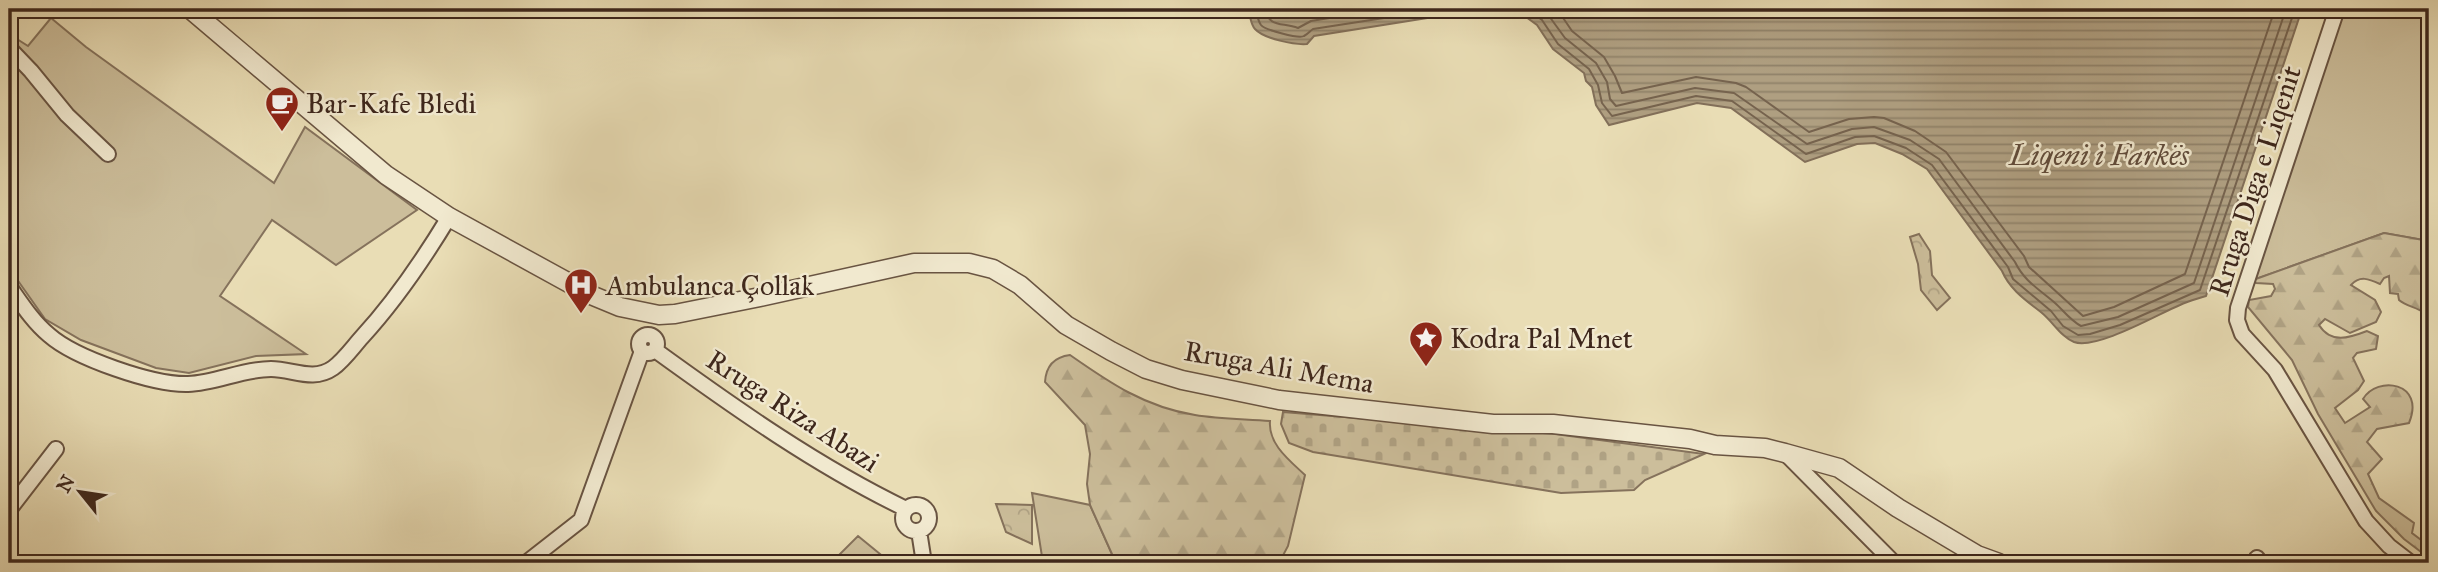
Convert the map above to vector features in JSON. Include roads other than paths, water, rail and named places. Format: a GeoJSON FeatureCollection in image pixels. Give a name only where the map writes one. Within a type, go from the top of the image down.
{"type":"FeatureCollection","features":[{"type":"Feature","properties":{"kind":"street","name":"Rruga Ali Mema"},"geometry":{"type":"LineString","coordinates":[[190,9],[378,169],[449,217],[591,295],[620,307],[647,313],[674,314],[914,263],[968,263],[993,269],[1020,285],[1066,325],[1146,369],[1212,388],[1279,400],[1493,424],[1553,424],[1690,439],[1715,445],[1765,448],[1839,468],[1898,508],[1977,555],[1999,563]]}},
{"type":"Feature","properties":{"kind":"street","name":"Rruga Diga e Liqenit"},"geometry":{"type":"LineString","coordinates":[[2337,9],[2238,308],[2237,320],[2242,334],[2275,370],[2366,521],[2389,546],[2411,563]]}},
{"type":"Feature","properties":{"kind":"street"},"geometry":{"type":"LineString","coordinates":[[9,48],[32,71],[67,115],[108,154]]}},
{"type":"Feature","properties":{"kind":"street"},"geometry":{"type":"LineString","coordinates":[[9,286],[33,318],[63,345],[129,373],[159,382],[215,382],[271,369],[311,375],[325,373],[335,367],[384,312],[419,267],[449,217]]}},
{"type":"Feature","properties":{"kind":"street"},"geometry":{"type":"LineString","coordinates":[[526,563],[580,520],[649,350],[656,340],[648,335],[647,313]]}},
{"type":"Feature","properties":{"kind":"street","name":"Rruga Riza Abazi"},"geometry":{"type":"LineString","coordinates":[[649,350],[755,421],[863,488],[906,509]]}},
{"type":"Feature","properties":{"kind":"street"},"geometry":{"type":"LineString","coordinates":[[9,510],[56,449]]}},
{"type":"Feature","properties":{"kind":"street"},"geometry":{"type":"LineString","coordinates":[[1785,453],[1894,563]]}},
{"type":"Feature","properties":{"kind":"street"},"geometry":{"type":"LineString","coordinates":[[917,505],[927,512],[928,523],[919,531],[911,531],[904,525],[903,517],[906,509],[917,505]]}},
{"type":"Feature","properties":{"kind":"street"},"geometry":{"type":"LineString","coordinates":[[919,531],[924,563]]}},
{"type":"Feature","properties":{"kind":"water"},"geometry":{"type":"Polygon","coordinates":[[[1247,9],[1484,9],[1314,36],[1307,44],[1302,44],[1280,41],[1259,33],[1253,27],[1247,9]]]}},
{"type":"Feature","properties":{"kind":"water","name":"Liqeni i Farkës"},"geometry":{"type":"Polygon","coordinates":[[[1515,9],[2302,9],[2206,296],[2112,336],[2084,343],[2065,337],[2014,289],[1927,169],[1902,154],[1875,143],[1857,144],[1805,162],[1731,108],[1697,103],[1609,125],[1596,105],[1592,87],[1586,81],[1584,73],[1553,49],[1537,25],[1515,9]]]}},
{"type":"Feature","properties":{"kind":"place","name":"Bar-Kafe Bledi"},"geometry":{"type":"Point","coordinates":[282,133]}},
{"type":"Feature","properties":{"kind":"place","name":"Ambulanca Çollak"},"geometry":{"type":"Point","coordinates":[581,315]}},
{"type":"Feature","properties":{"kind":"place","name":"Kodra Pal Mnet"},"geometry":{"type":"Point","coordinates":[1426,368]}}]}
